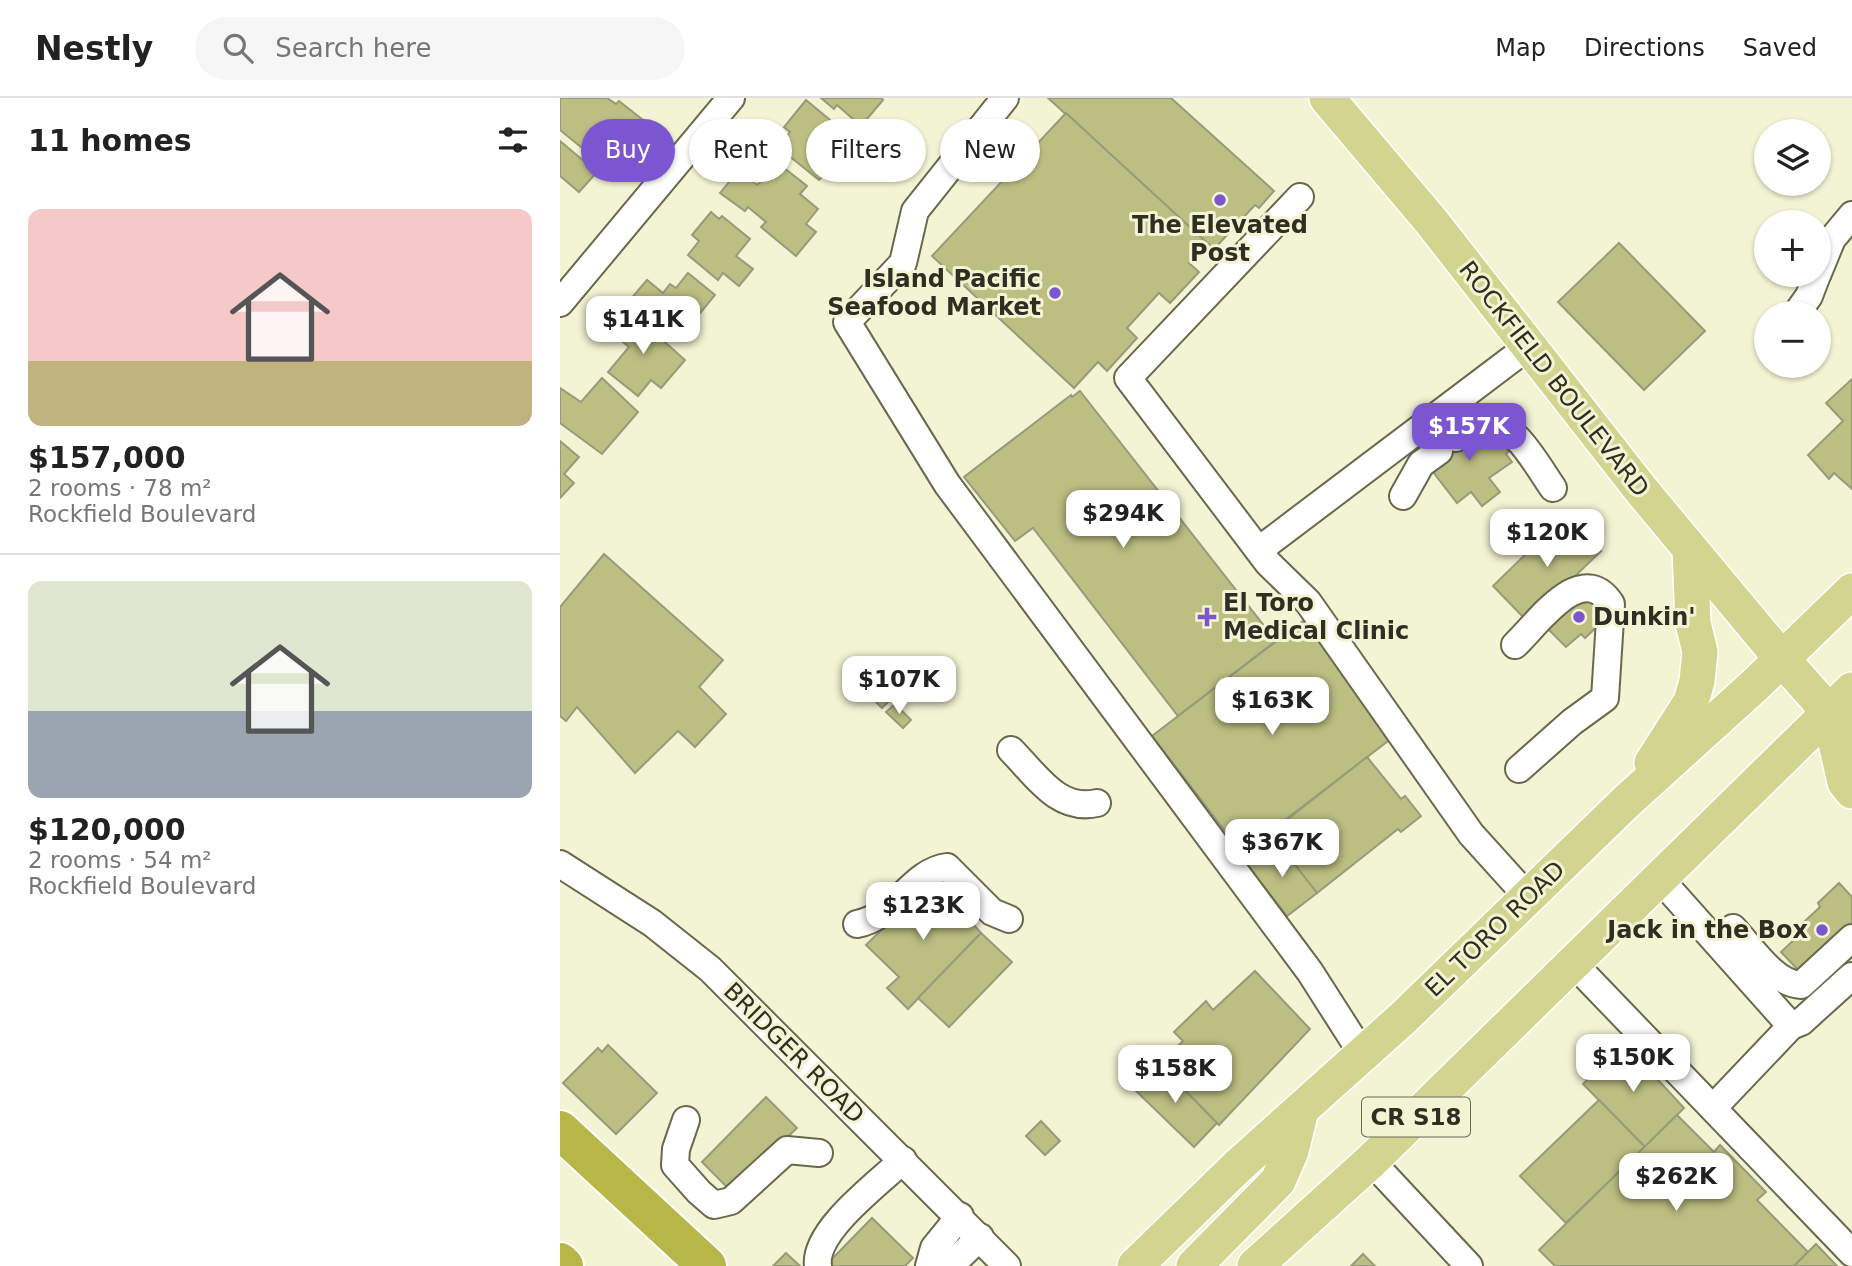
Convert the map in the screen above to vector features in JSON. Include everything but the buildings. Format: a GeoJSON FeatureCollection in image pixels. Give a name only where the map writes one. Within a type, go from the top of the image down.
{"type":"FeatureCollection","features":[{"type":"Feature","properties":{"kind":"highway"},"geometry":{"type":"LineString","coordinates":[[560,1130],[707,1266]]}},
{"type":"Feature","properties":{"kind":"highway"},"geometry":{"type":"LineString","coordinates":[[560,1262],[564,1266]]}},
{"type":"Feature","properties":{"kind":"main road","name":"ROCKFIELD BOULEVARD"},"geometry":{"type":"LineString","coordinates":[[1327,98],[1408,193],[1690,549],[1782,659],[1844,711]]}},
{"type":"Feature","properties":{"kind":"main road"},"geometry":{"type":"LineString","coordinates":[[1627,801],[1691,702],[1697,681],[1700,652],[1693,623],[1690,549]]}},
{"type":"Feature","properties":{"kind":"main road","name":"EL TORO ROAD"},"geometry":{"type":"LineString","coordinates":[[1135,1266],[1363,1055],[1627,801],[1852,591]]}},
{"type":"Feature","properties":{"kind":"main road"},"geometry":{"type":"LineString","coordinates":[[1844,711],[1845,782],[1852,791]]}},
{"type":"Feature","properties":{"kind":"main road","name":"CR S18"},"geometry":{"type":"LineString","coordinates":[[1255,1266],[1371,1161],[1660,879],[1844,711]]}},
{"type":"Feature","properties":{"kind":"main road"},"geometry":{"type":"LineString","coordinates":[[1194,1266],[1278,1181],[1291,1152],[1301,1110]]}},
{"type":"Feature","properties":{"kind":"street"},"geometry":{"type":"LineString","coordinates":[[560,303],[731,98]]}},
{"type":"Feature","properties":{"kind":"street"},"geometry":{"type":"LineString","coordinates":[[1004,98],[915,211],[903,263],[848,322],[947,484],[1310,972],[1363,1055]]}},
{"type":"Feature","properties":{"kind":"street"},"geometry":{"type":"LineString","coordinates":[[1300,197],[1128,379],[1259,550],[1308,602],[1471,834],[1528,897]]}},
{"type":"Feature","properties":{"kind":"street"},"geometry":{"type":"LineString","coordinates":[[1831,242],[1852,215]]}},
{"type":"Feature","properties":{"kind":"street"},"geometry":{"type":"LineString","coordinates":[[1259,550],[1529,346]]}},
{"type":"Feature","properties":{"kind":"street"},"geometry":{"type":"LineString","coordinates":[[1403,496],[1421,464],[1482,419],[1495,420],[1508,428],[1553,488]]}},
{"type":"Feature","properties":{"kind":"street"},"geometry":{"type":"LineString","coordinates":[[1515,645],[1573,590],[1588,586],[1600,590],[1611,604],[1605,698],[1572,722],[1519,769]]}},
{"type":"Feature","properties":{"kind":"street"},"geometry":{"type":"LineString","coordinates":[[1011,750],[1065,802],[1081,807],[1097,803]]}},
{"type":"Feature","properties":{"kind":"street","name":"BRIDGER ROAD"},"geometry":{"type":"LineString","coordinates":[[560,864],[652,923],[710,970],[960,1216],[1007,1266]]}},
{"type":"Feature","properties":{"kind":"street"},"geometry":{"type":"LineString","coordinates":[[857,924],[875,920],[926,874],[947,867],[992,912],[1009,919]]}},
{"type":"Feature","properties":{"kind":"street"},"geometry":{"type":"LineString","coordinates":[[1660,879],[1791,1026]]}},
{"type":"Feature","properties":{"kind":"street"},"geometry":{"type":"LineString","coordinates":[[1733,928],[1780,978],[1791,984],[1801,985],[1852,938]]}},
{"type":"Feature","properties":{"kind":"street"},"geometry":{"type":"LineString","coordinates":[[1572,962],[1852,1253]]}},
{"type":"Feature","properties":{"kind":"street"},"geometry":{"type":"LineString","coordinates":[[1713,1108],[1791,1026],[1801,1022],[1852,976]]}},
{"type":"Feature","properties":{"kind":"street"},"geometry":{"type":"LineString","coordinates":[[686,1120],[676,1149],[675,1165],[714,1205],[731,1201],[787,1150],[819,1153]]}},
{"type":"Feature","properties":{"kind":"street"},"geometry":{"type":"LineString","coordinates":[[818,1266],[816,1254],[830,1229],[903,1160]]}},
{"type":"Feature","properties":{"kind":"street"},"geometry":{"type":"LineString","coordinates":[[1371,1161],[1469,1266]]}},
{"type":"Feature","properties":{"kind":"street"},"geometry":{"type":"LineString","coordinates":[[929,1266],[934,1248],[960,1216]]}},
{"type":"Feature","properties":{"kind":"street"},"geometry":{"type":"LineString","coordinates":[[950,1266],[980,1237]]}},
{"type":"Feature","properties":{"kind":"place","name":"The Elevated Post"},"geometry":{"type":"Point","coordinates":[1220,200]}},
{"type":"Feature","properties":{"kind":"place","name":"Island Pacific Seafood Market"},"geometry":{"type":"Point","coordinates":[1055,293]}},
{"type":"Feature","properties":{"kind":"place","name":"El Toro Medical Clinic"},"geometry":{"type":"Point","coordinates":[1207,617]}},
{"type":"Feature","properties":{"kind":"place","name":"Dunkin'"},"geometry":{"type":"Point","coordinates":[1579,617]}},
{"type":"Feature","properties":{"kind":"place","name":"Jack in the Box"},"geometry":{"type":"Point","coordinates":[1822,930]}}]}
